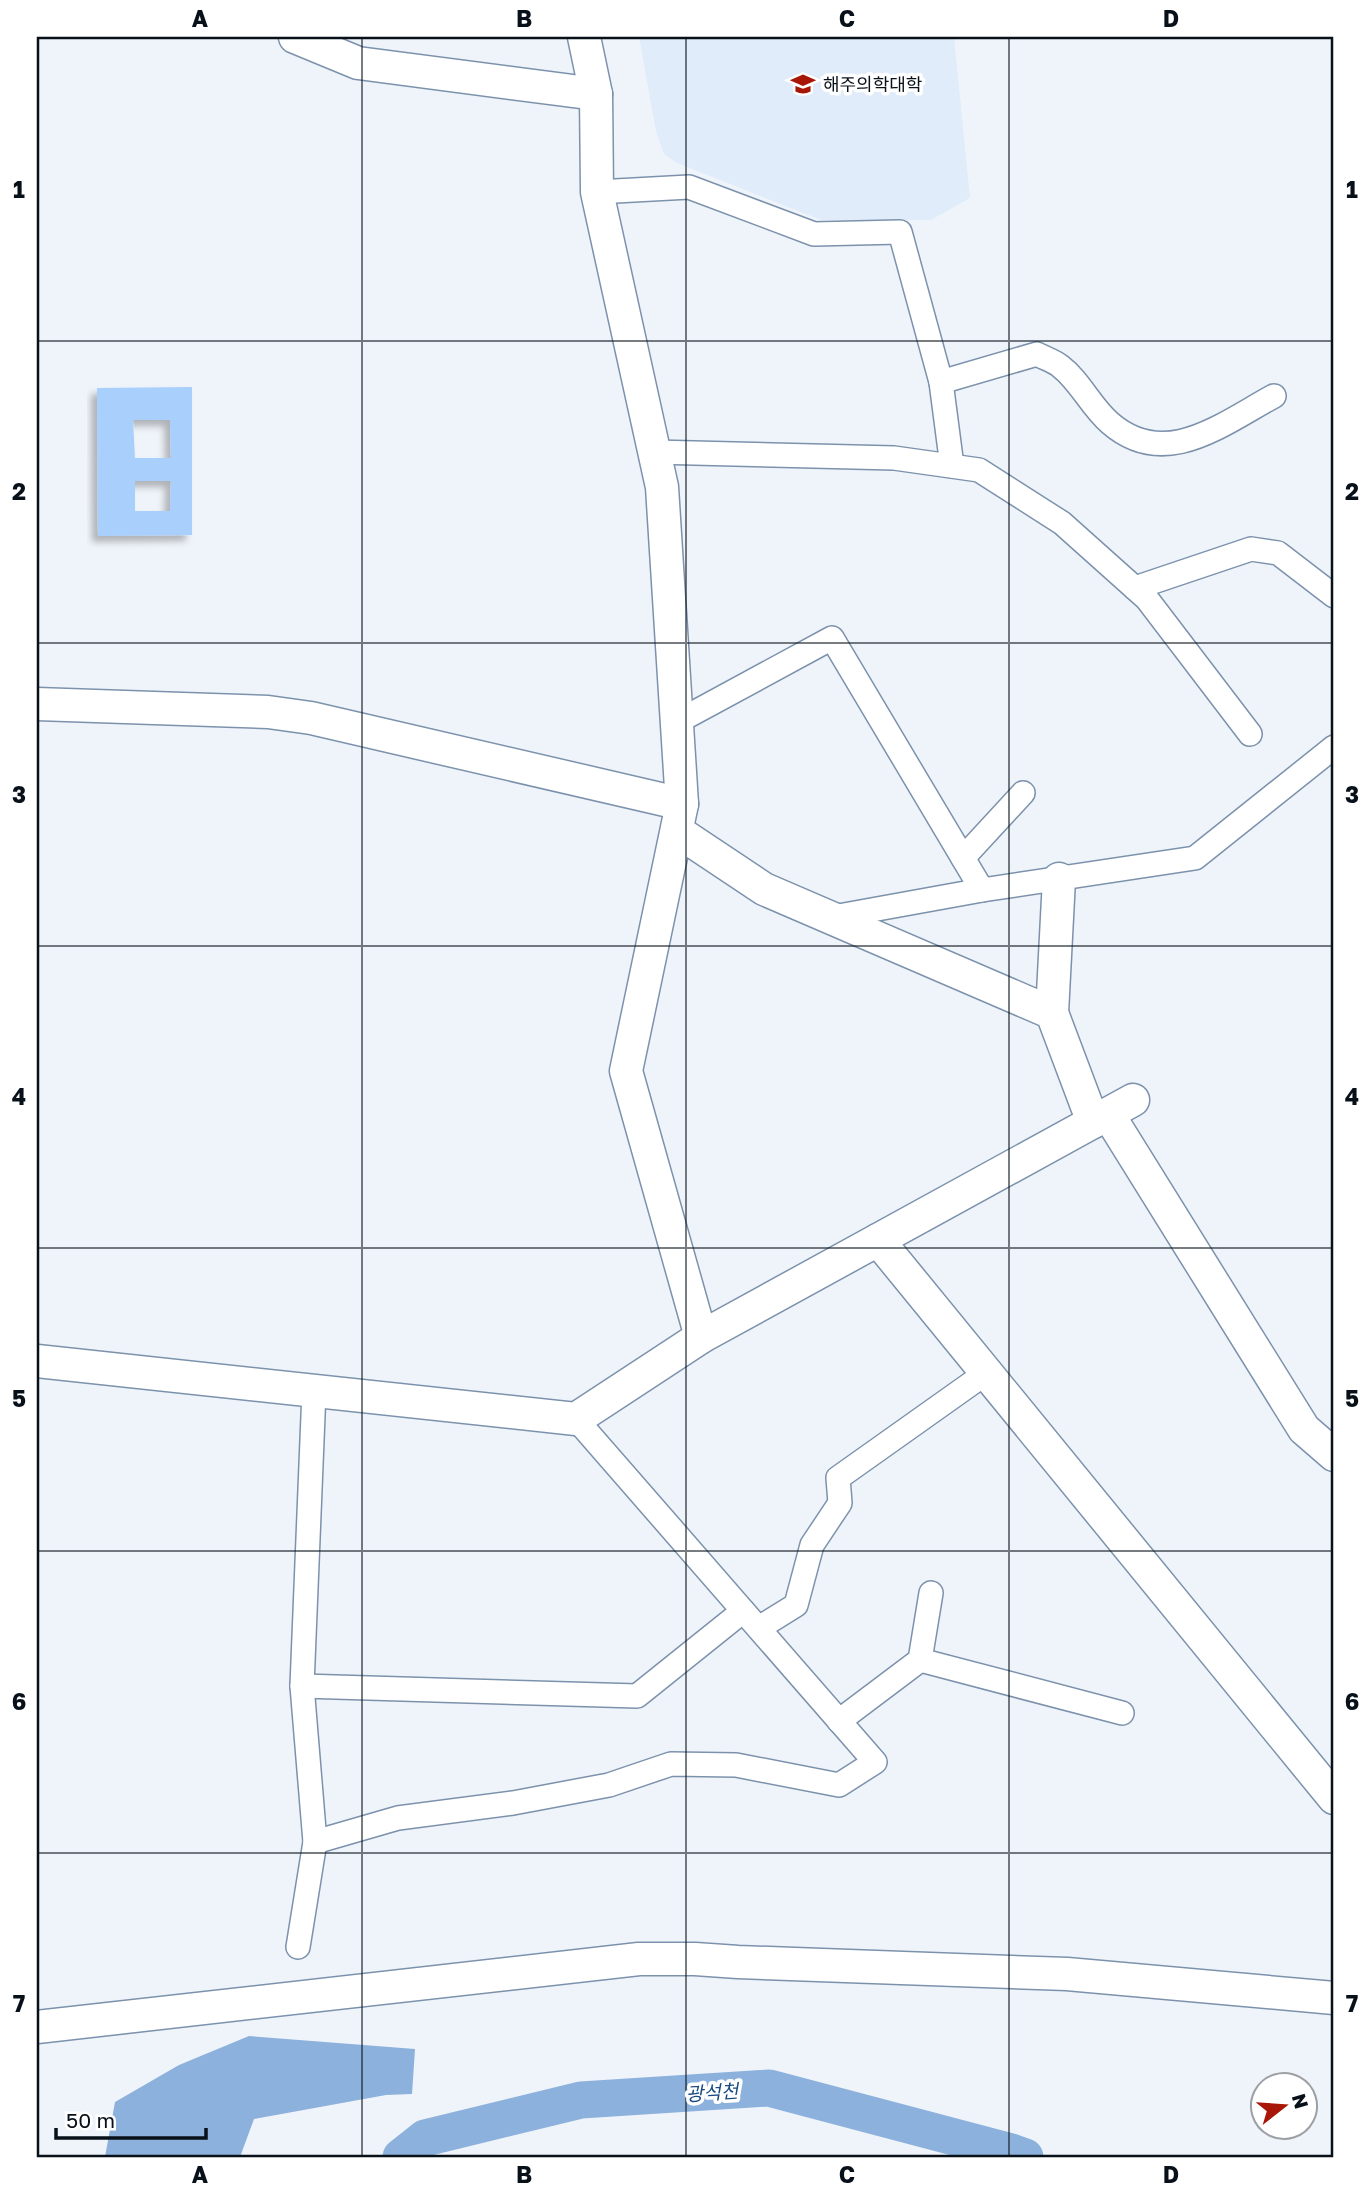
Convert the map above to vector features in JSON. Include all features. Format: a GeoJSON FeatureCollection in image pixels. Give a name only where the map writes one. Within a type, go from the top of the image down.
{"type":"FeatureCollection","features":[{"type":"Feature","properties":{"kind":"street"},"geometry":{"type":"LineString","coordinates":[[295,37],[358,63],[596,94]]}},
{"type":"Feature","properties":{"kind":"street"},"geometry":{"type":"LineString","coordinates":[[584,37],[596,94],[597,192],[662,487],[677,722],[680,818],[626,1071],[701,1337]]}},
{"type":"Feature","properties":{"kind":"street"},"geometry":{"type":"LineString","coordinates":[[597,192],[689,187],[814,234],[900,232],[941,382],[952,466]]}},
{"type":"Feature","properties":{"kind":"street"},"geometry":{"type":"LineString","coordinates":[[941,382],[1037,354],[1061,367],[1109,423],[1139,442],[1171,446],[1199,437],[1275,396]]}},
{"type":"Feature","properties":{"kind":"street"},"geometry":{"type":"LineString","coordinates":[[654,452],[894,458],[978,470],[1062,523],[1147,599],[1250,734]]}},
{"type":"Feature","properties":{"kind":"street"},"geometry":{"type":"LineString","coordinates":[[1135,588],[1251,549],[1278,553],[1334,596]]}},
{"type":"Feature","properties":{"kind":"street"},"geometry":{"type":"LineString","coordinates":[[677,722],[832,638],[982,890]]}},
{"type":"Feature","properties":{"kind":"street"},"geometry":{"type":"LineString","coordinates":[[37,704],[289,715],[426,744],[680,818],[764,888],[1052,1013]]}},
{"type":"Feature","properties":{"kind":"street"},"geometry":{"type":"LineString","coordinates":[[833,917],[982,890],[1195,858],[1334,747]]}},
{"type":"Feature","properties":{"kind":"street"},"geometry":{"type":"LineString","coordinates":[[963,858],[1023,793]]}},
{"type":"Feature","properties":{"kind":"street"},"geometry":{"type":"LineString","coordinates":[[1059,878],[1052,1013],[1304,1429],[1334,1455]]}},
{"type":"Feature","properties":{"kind":"street"},"geometry":{"type":"LineString","coordinates":[[37,1361],[576,1419],[701,1337],[1112,1112]]}},
{"type":"Feature","properties":{"kind":"street"},"geometry":{"type":"LineString","coordinates":[[878,1240],[1334,1798]]}},
{"type":"Feature","properties":{"kind":"street"},"geometry":{"type":"LineString","coordinates":[[759,1628],[796,1605],[812,1545],[840,1503],[838,1478],[986,1373]]}},
{"type":"Feature","properties":{"kind":"street"},"geometry":{"type":"LineString","coordinates":[[299,1947],[315,1842],[302,1686],[314,1391]]}},
{"type":"Feature","properties":{"kind":"street"},"geometry":{"type":"LineString","coordinates":[[315,1842],[398,1818],[513,1803],[609,1785],[671,1764],[736,1765],[839,1785],[875,1762],[576,1419]]}},
{"type":"Feature","properties":{"kind":"street"},"geometry":{"type":"LineString","coordinates":[[839,1721],[920,1660],[931,1593]]}},
{"type":"Feature","properties":{"kind":"street"},"geometry":{"type":"LineString","coordinates":[[302,1686],[637,1696],[743,1611]]}},
{"type":"Feature","properties":{"kind":"street"},"geometry":{"type":"LineString","coordinates":[[920,1660],[1122,1713]]}},
{"type":"Feature","properties":{"kind":"street"},"geometry":{"type":"LineString","coordinates":[[37,2027],[639,1959],[1067,1974],[1334,1998]]}},
{"type":"Feature","properties":{"kind":"shaded area","name":"해주의학대학"},"geometry":{"type":"Polygon","coordinates":[[[639,37],[954,37],[970,198],[931,220],[821,220],[677,163],[664,154],[656,131],[639,37]]]}},
{"type":"Feature","properties":{"kind":"water"},"geometry":{"type":"Polygon","coordinates":[[[249,2036],[415,2049],[412,2094],[386,2095],[254,2119],[240,2157],[105,2157],[115,2102],[179,2065],[249,2036]]]}},
{"type":"Feature","properties":{"kind":"building"},"geometry":{"type":"Polygon","coordinates":[[[192,387],[192,535],[98,536],[97,388],[192,387]],[[133,420],[135,458],[171,458],[170,420],[133,420]],[[135,481],[135,511],[170,511],[171,481],[135,481]]]}},
{"type":"Feature","properties":{"kind":"waterway","name":"광석천"},"geometry":{"type":"LineString","coordinates":[[401,2157],[425,2138],[581,2100],[769,2088],[1025,2157]]}},
{"type":"Feature","properties":{"kind":"place","name":"해주의학대학"},"geometry":{"type":"Point","coordinates":[803,84]}}]}
